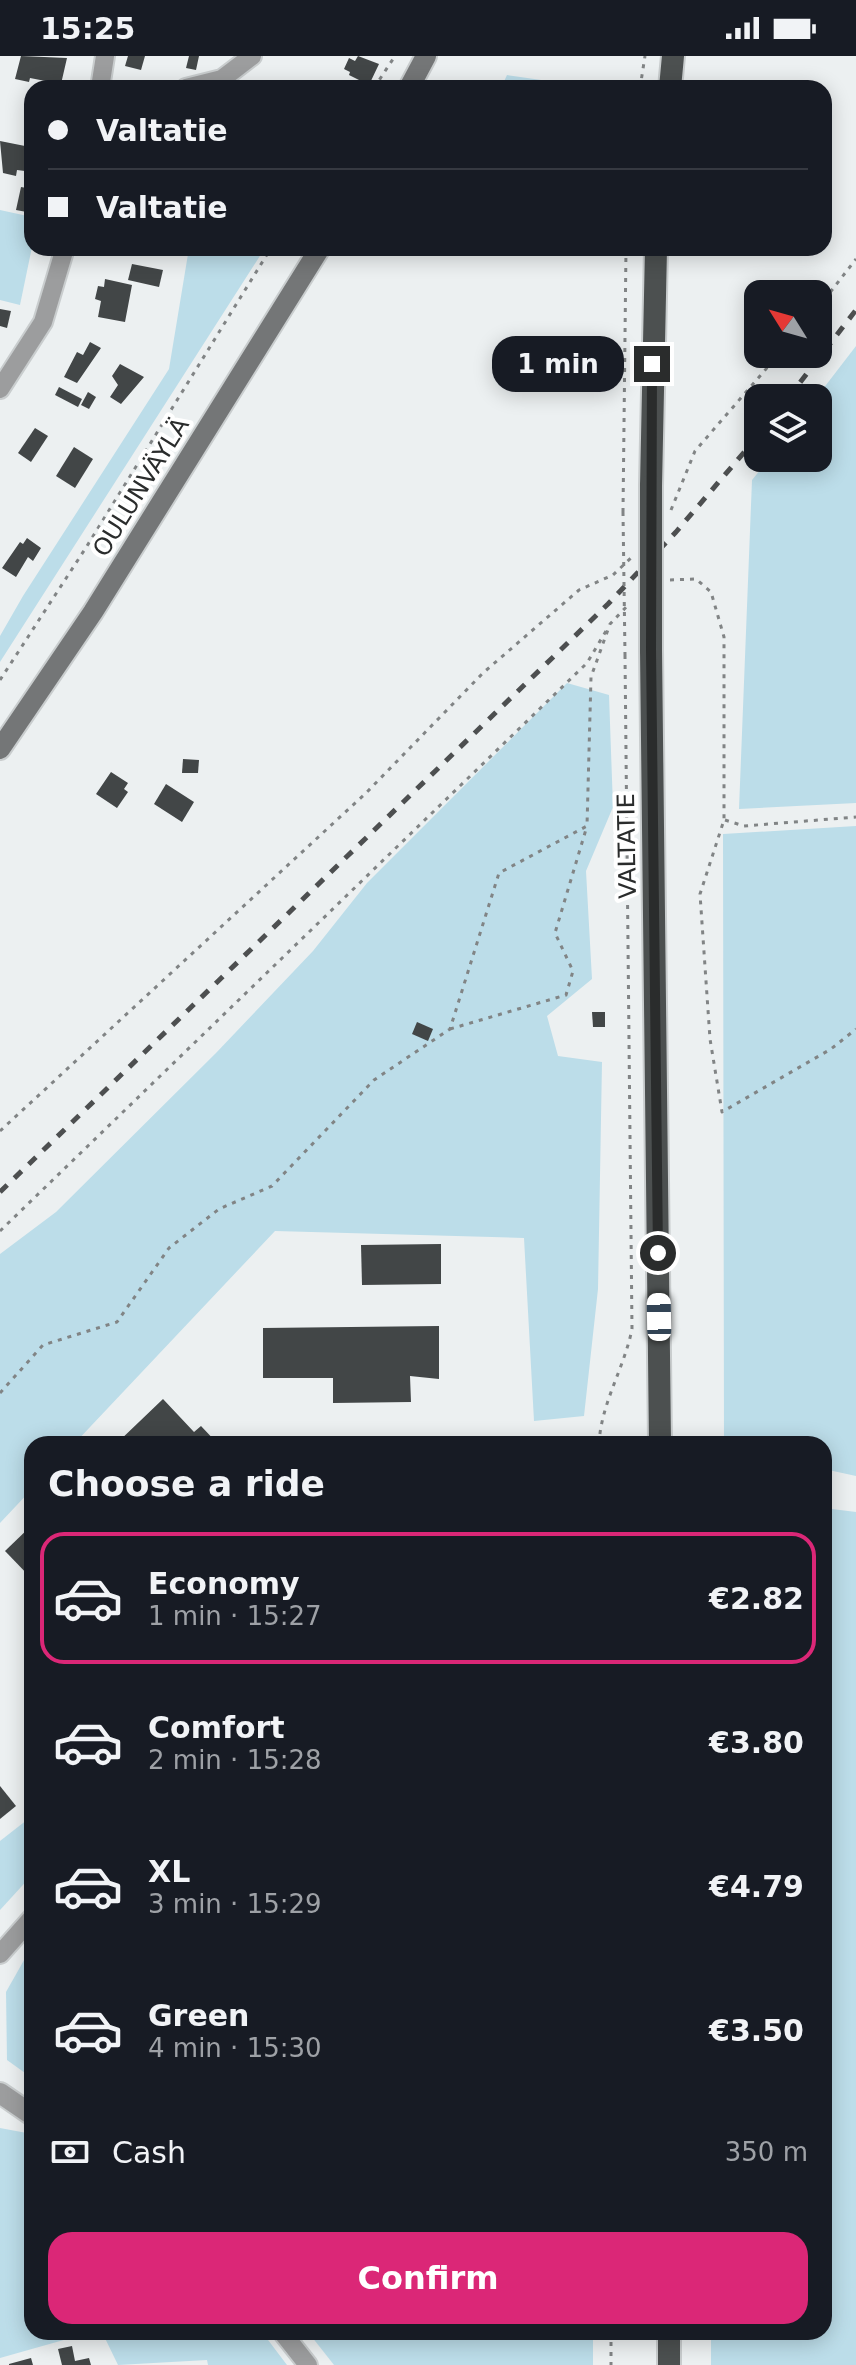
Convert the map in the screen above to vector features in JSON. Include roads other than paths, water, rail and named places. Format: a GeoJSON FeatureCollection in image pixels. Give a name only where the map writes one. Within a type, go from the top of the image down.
{"type":"FeatureCollection","features":[{"type":"Feature","properties":{"kind":"highway"},"geometry":{"type":"LineString","coordinates":[[671,80],[673,56]]}},
{"type":"Feature","properties":{"kind":"highway","name":"VALTATIE"},"geometry":{"type":"LineString","coordinates":[[656,256],[651,650],[660,1436]]}},
{"type":"Feature","properties":{"kind":"highway"},"geometry":{"type":"LineString","coordinates":[[669,2340],[669,2365]]}},
{"type":"Feature","properties":{"kind":"main road"},"geometry":{"type":"LineString","coordinates":[[413,80],[426,56]]}},
{"type":"Feature","properties":{"kind":"main road","name":"OULUNVÄYLÄ"},"geometry":{"type":"LineString","coordinates":[[0,749],[109,586],[315,256]]}},
{"type":"Feature","properties":{"kind":"street"},"geometry":{"type":"LineString","coordinates":[[101,80],[105,56]]}},
{"type":"Feature","properties":{"kind":"street"},"geometry":{"type":"LineString","coordinates":[[218,80],[252,56]]}},
{"type":"Feature","properties":{"kind":"street"},"geometry":{"type":"LineString","coordinates":[[0,389],[43,322],[63,256]]}},
{"type":"Feature","properties":{"kind":"street"},"geometry":{"type":"LineString","coordinates":[[0,1954],[24,1927]]}},
{"type":"Feature","properties":{"kind":"street"},"geometry":{"type":"LineString","coordinates":[[0,2093],[24,2110]]}},
{"type":"Feature","properties":{"kind":"street"},"geometry":{"type":"LineString","coordinates":[[288,2340],[308,2365]]}},
{"type":"Feature","properties":{"kind":"railway"},"geometry":{"type":"LineString","coordinates":[[799,384],[856,310]]}},
{"type":"Feature","properties":{"kind":"railway"},"geometry":{"type":"LineString","coordinates":[[0,1192],[608,604],[676,532],[744,452]]}}]}
